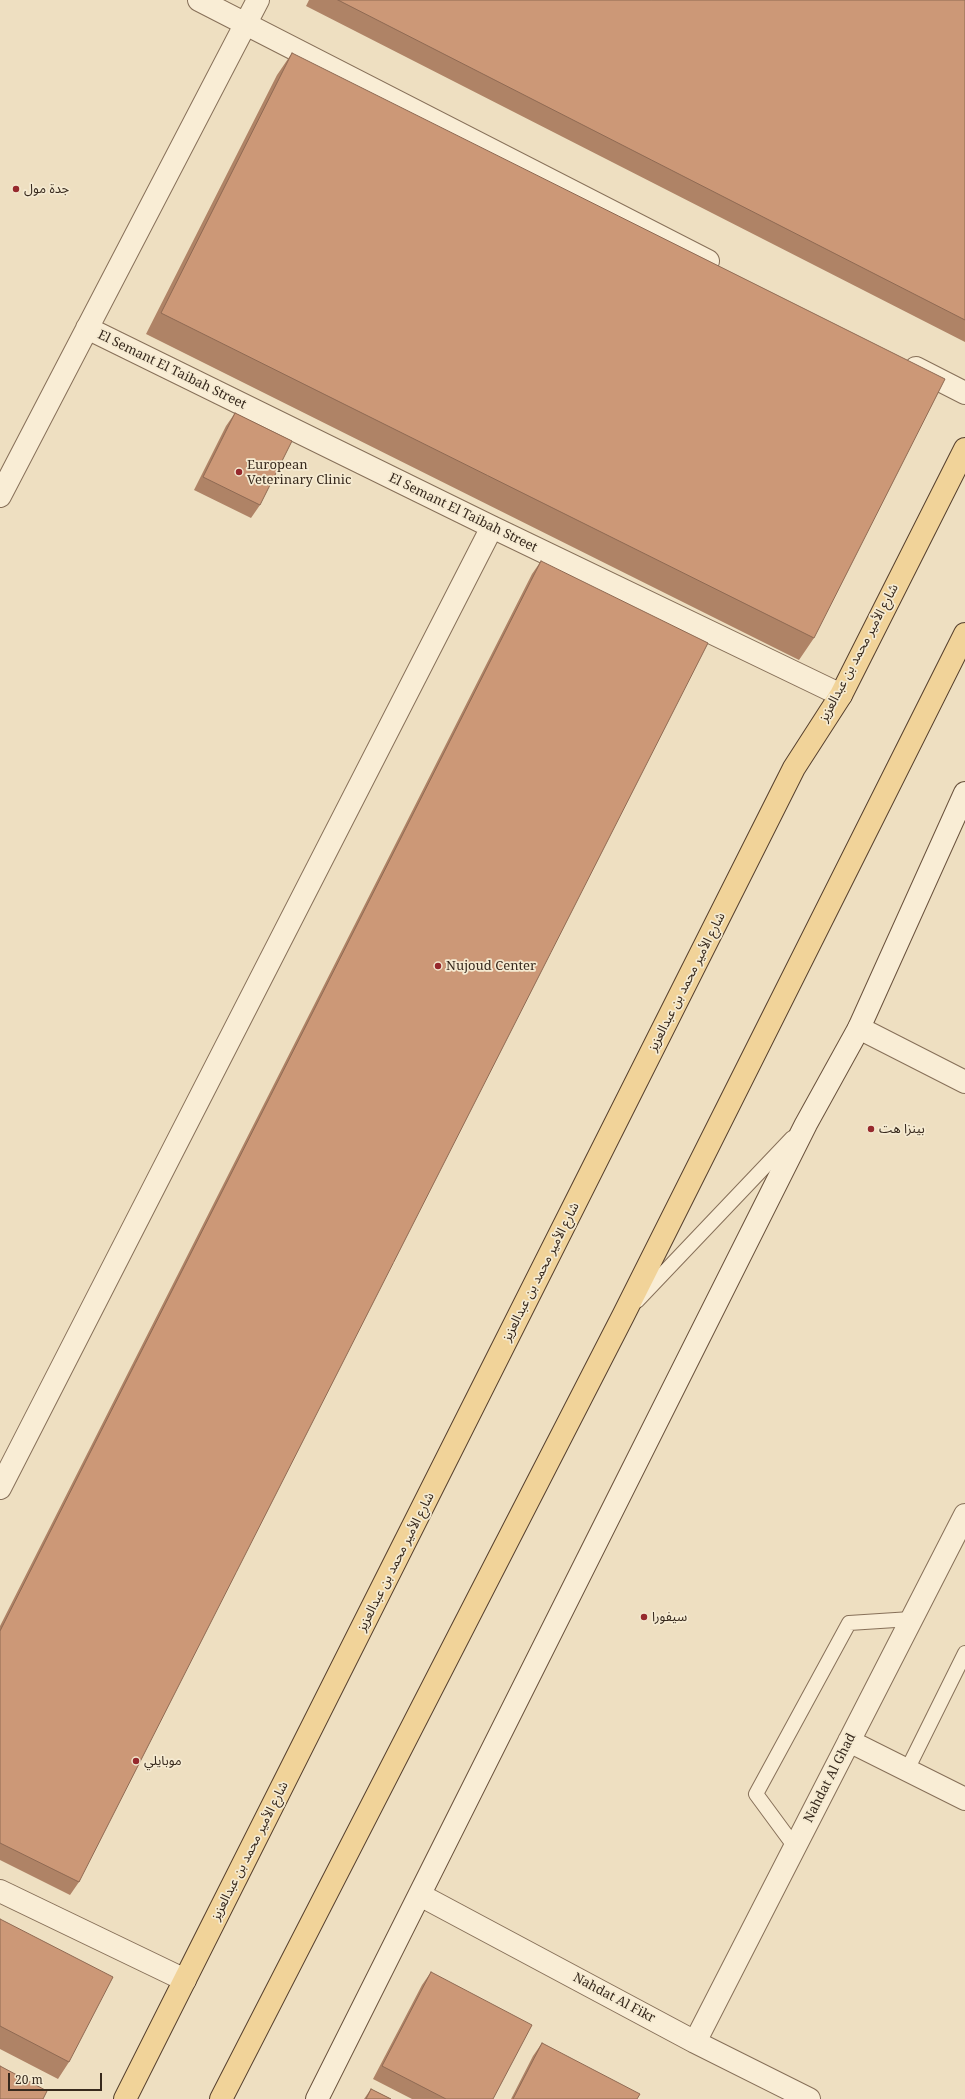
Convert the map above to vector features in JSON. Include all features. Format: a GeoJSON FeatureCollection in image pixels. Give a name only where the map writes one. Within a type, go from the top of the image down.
{"type":"FeatureCollection","features":[{"type":"Feature","properties":{"kind":"main road","name":"شارع الأمير محمد بن عبدالعزيز"},"geometry":{"type":"LineString","coordinates":[[125,2099],[794,768],[841,695],[965,449]]}},
{"type":"Feature","properties":{"kind":"main road"},"geometry":{"type":"LineString","coordinates":[[221,2099],[622,1316],[965,634]]}},
{"type":"Feature","properties":{"kind":"street"},"geometry":{"type":"LineString","coordinates":[[199,0],[725,270]]}},
{"type":"Feature","properties":{"kind":"street"},"geometry":{"type":"LineString","coordinates":[[0,496],[258,0]]}},
{"type":"Feature","properties":{"kind":"street","name":"El Semant El Taibah Street"},"geometry":{"type":"LineString","coordinates":[[87,328],[492,528],[841,695]]}},
{"type":"Feature","properties":{"kind":"street"},"geometry":{"type":"LineString","coordinates":[[902,360],[965,393]]}},
{"type":"Feature","properties":{"kind":"street"},"geometry":{"type":"LineString","coordinates":[[0,1488],[492,528]]}},
{"type":"Feature","properties":{"kind":"street"},"geometry":{"type":"LineString","coordinates":[[317,2099],[806,1124],[859,1028],[965,793]]}},
{"type":"Feature","properties":{"kind":"street"},"geometry":{"type":"LineString","coordinates":[[859,1028],[965,1082]]}},
{"type":"Feature","properties":{"kind":"street","name":"Nahdat Al Ghad"},"geometry":{"type":"LineString","coordinates":[[696,2042],[965,1516]]}},
{"type":"Feature","properties":{"kind":"street"},"geometry":{"type":"LineString","coordinates":[[849,1741],[965,1799]]}},
{"type":"Feature","properties":{"kind":"street"},"geometry":{"type":"LineString","coordinates":[[0,1891],[185,1980]]}},
{"type":"Feature","properties":{"kind":"street","name":"Nahdat Al Fikr"},"geometry":{"type":"LineString","coordinates":[[420,1895],[696,2042],[809,2099]]}},
{"type":"Feature","properties":{"kind":"lane"},"geometry":{"type":"LineString","coordinates":[[622,1316],[806,1124]]}},
{"type":"Feature","properties":{"kind":"lane"},"geometry":{"type":"LineString","coordinates":[[795,1847],[756,1794],[849,1623],[912,1619]]}},
{"type":"Feature","properties":{"kind":"lane"},"geometry":{"type":"LineString","coordinates":[[907,1770],[965,1653]]}},
{"type":"Feature","properties":{"kind":"building"},"geometry":{"type":"Polygon","coordinates":[[[338,0],[965,0],[965,320],[338,0]]]}},
{"type":"Feature","properties":{"kind":"building"},"geometry":{"type":"Polygon","coordinates":[[[292,53],[945,379],[814,638],[161,313],[292,53]]]}},
{"type":"Feature","properties":{"kind":"building","name":"European Veterinary Clinic"},"geometry":{"type":"Polygon","coordinates":[[[235,413],[292,441],[260,505],[203,477],[235,413]]]}},
{"type":"Feature","properties":{"kind":"building","name":"Nujoud Center"},"geometry":{"type":"Polygon","coordinates":[[[541,561],[708,643],[79,1882],[0,1843],[0,1631],[541,561]]]}},
{"type":"Feature","properties":{"kind":"building"},"geometry":{"type":"Polygon","coordinates":[[[0,1919],[113,1977],[69,2062],[0,2026],[0,1919]]]}},
{"type":"Feature","properties":{"kind":"building"},"geometry":{"type":"Polygon","coordinates":[[[431,1972],[532,2025],[493,2099],[446,2099],[382,2066],[431,1972]]]}},
{"type":"Feature","properties":{"kind":"building"},"geometry":{"type":"Polygon","coordinates":[[[542,2043],[640,2094],[637,2099],[513,2099],[542,2043]]]}},
{"type":"Feature","properties":{"kind":"building"},"geometry":{"type":"Polygon","coordinates":[[[0,2066],[47,2091],[43,2099],[0,2099],[0,2066]]]}},
{"type":"Feature","properties":{"kind":"building"},"geometry":{"type":"Polygon","coordinates":[[[371,2089],[391,2099],[366,2099],[371,2089]]]}},
{"type":"Feature","properties":{"kind":"place","name":"جدة مول"},"geometry":{"type":"Point","coordinates":[16,189]}},
{"type":"Feature","properties":{"kind":"place","name":"European Veterinary Clinic"},"geometry":{"type":"Point","coordinates":[239,472]}},
{"type":"Feature","properties":{"kind":"place","name":"Nujoud Center"},"geometry":{"type":"Point","coordinates":[438,966]}},
{"type":"Feature","properties":{"kind":"place","name":"بينزا هت"},"geometry":{"type":"Point","coordinates":[871,1129]}},
{"type":"Feature","properties":{"kind":"place","name":"سيفورا"},"geometry":{"type":"Point","coordinates":[644,1617]}},
{"type":"Feature","properties":{"kind":"place","name":"موبايلي"},"geometry":{"type":"Point","coordinates":[136,1761]}}]}
